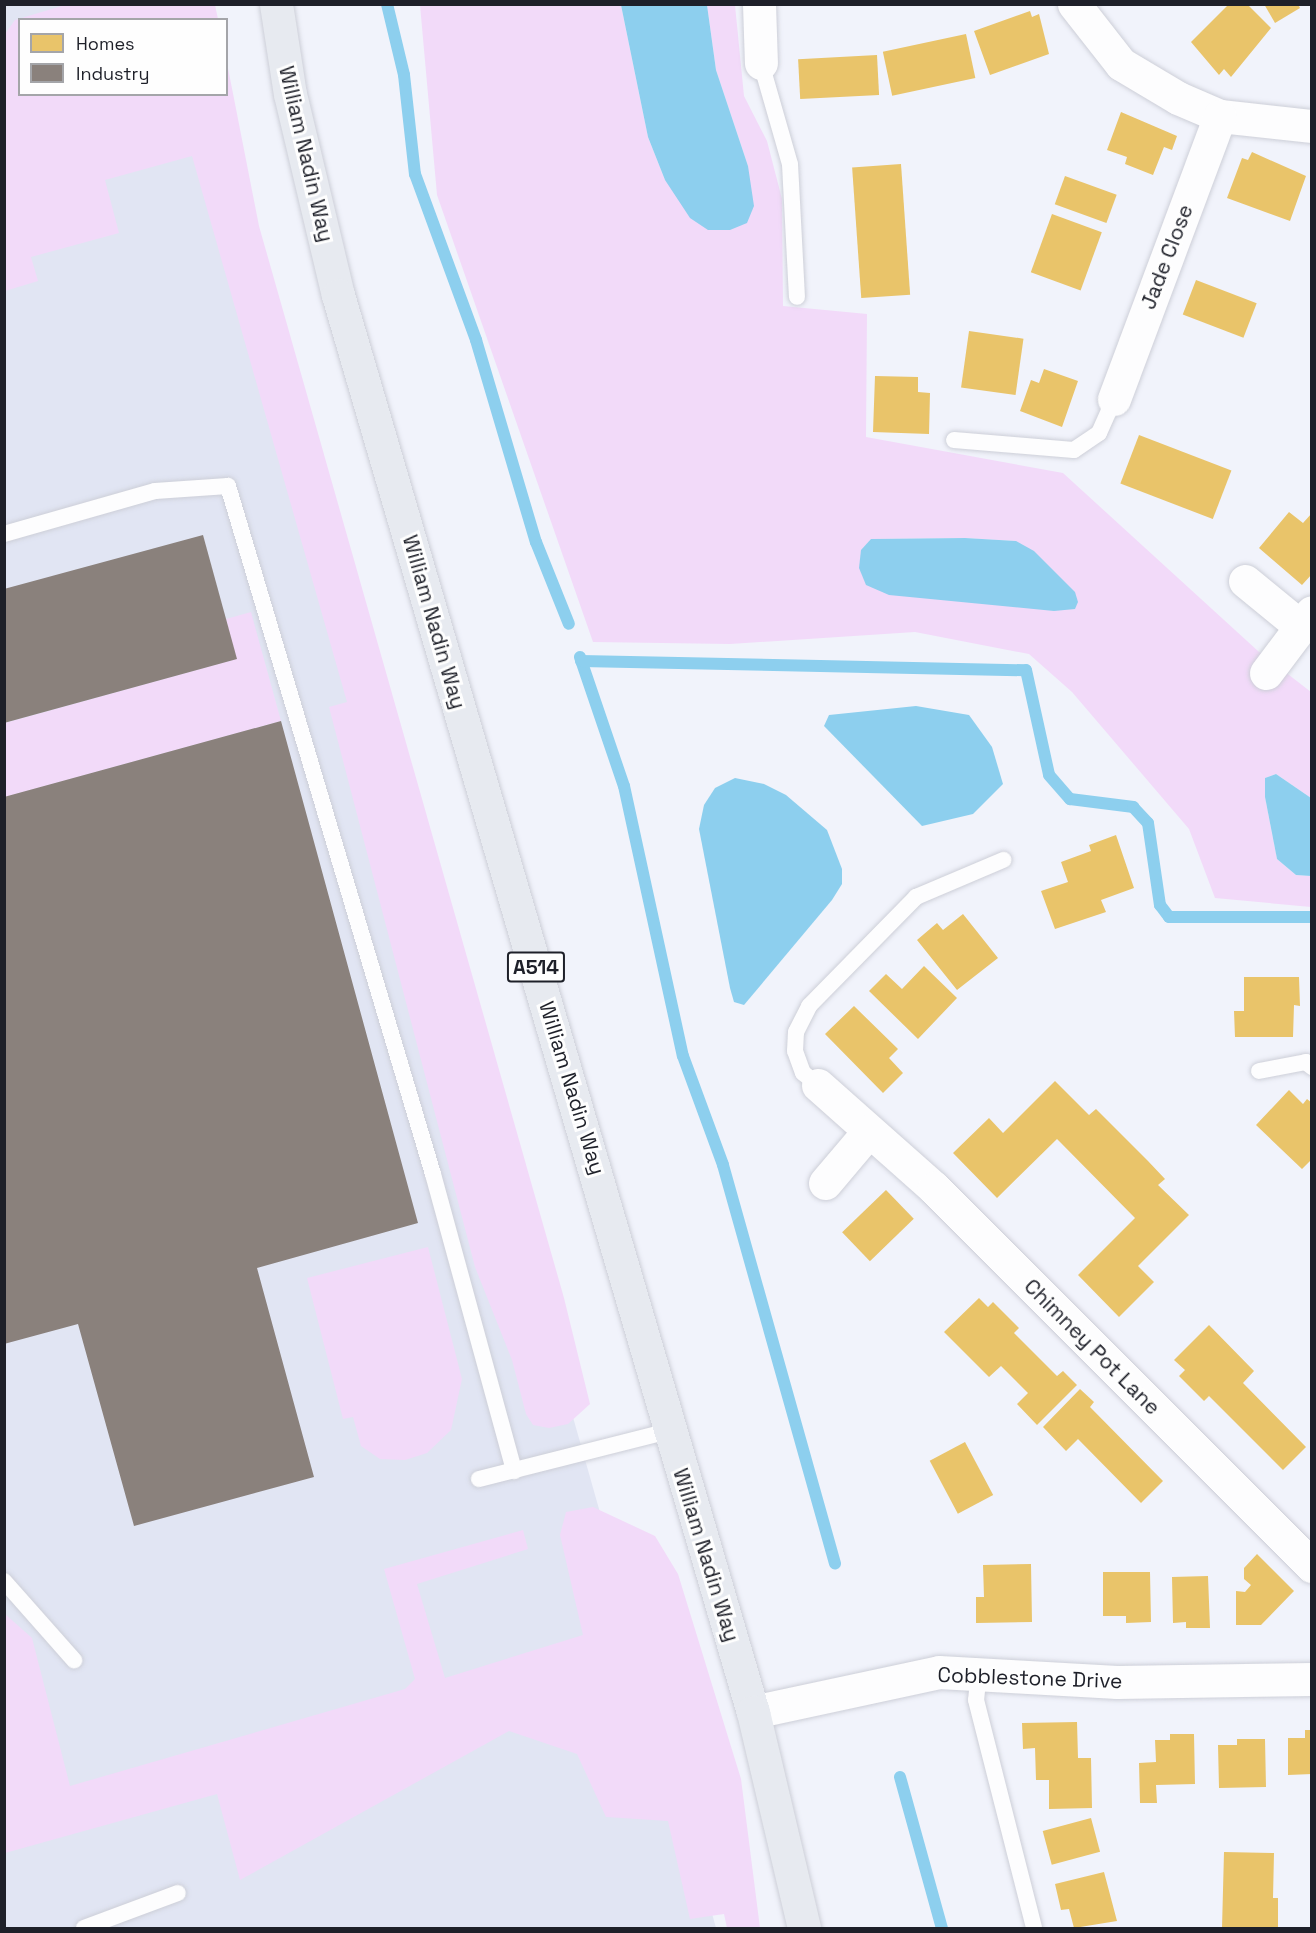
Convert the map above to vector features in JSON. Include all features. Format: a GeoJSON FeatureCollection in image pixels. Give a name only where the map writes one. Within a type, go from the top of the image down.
{"type":"FeatureCollection","features":[{"type":"Feature","properties":{"kind":"main road","name":"William Nadin Way"},"geometry":{"type":"LineString","coordinates":[[276,4],[290,94],[338,295],[594,1161],[669,1431],[753,1712],[804,1929]]}},
{"type":"Feature","properties":{"kind":"street"},"geometry":{"type":"LineString","coordinates":[[759,4],[761,63]]}},
{"type":"Feature","properties":{"kind":"street"},"geometry":{"type":"LineString","coordinates":[[1074,4],[1121,64],[1178,98],[1220,116],[1311,126]]}},
{"type":"Feature","properties":{"kind":"street","name":"Jade Close"},"geometry":{"type":"LineString","coordinates":[[1114,399],[1220,116]]}},
{"type":"Feature","properties":{"kind":"street"},"geometry":{"type":"LineString","coordinates":[[1245,581],[1306,619],[1266,673]]}},
{"type":"Feature","properties":{"kind":"street","name":"Chimney Pot Lane"},"geometry":{"type":"LineString","coordinates":[[818,1085],[934,1188],[1311,1566]]}},
{"type":"Feature","properties":{"kind":"street"},"geometry":{"type":"LineString","coordinates":[[825,1183],[869,1131]]}},
{"type":"Feature","properties":{"kind":"street","name":"Cobblestone Drive"},"geometry":{"type":"LineString","coordinates":[[753,1712],[939,1672],[979,1672],[1117,1682],[1311,1679]]}},
{"type":"Feature","properties":{"kind":"lane"},"geometry":{"type":"LineString","coordinates":[[761,63],[790,164],[797,297]]}},
{"type":"Feature","properties":{"kind":"lane"},"geometry":{"type":"LineString","coordinates":[[954,440],[1074,450],[1099,433],[1114,399]]}},
{"type":"Feature","properties":{"kind":"lane"},"geometry":{"type":"LineString","coordinates":[[4,534],[155,491],[228,486],[430,1163],[514,1471]]}},
{"type":"Feature","properties":{"kind":"lane"},"geometry":{"type":"LineString","coordinates":[[818,1085],[803,1073],[795,1051],[796,1032],[809,1006],[916,897],[1003,860]]}},
{"type":"Feature","properties":{"kind":"lane"},"geometry":{"type":"LineString","coordinates":[[1259,1071],[1306,1062],[1311,1067]]}},
{"type":"Feature","properties":{"kind":"lane"},"geometry":{"type":"LineString","coordinates":[[479,1479],[669,1431]]}},
{"type":"Feature","properties":{"kind":"lane"},"geometry":{"type":"LineString","coordinates":[[4,1581],[74,1660]]}},
{"type":"Feature","properties":{"kind":"lane"},"geometry":{"type":"LineString","coordinates":[[979,1672],[976,1700],[1034,1929]]}},
{"type":"Feature","properties":{"kind":"lane"},"geometry":{"type":"LineString","coordinates":[[84,1929],[178,1893]]}},
{"type":"Feature","properties":{"kind":"shaded area"},"geometry":{"type":"Polygon","coordinates":[[[5,5],[110,5],[32,18],[18,18],[20,96],[5,156],[5,5]]]}},
{"type":"Feature","properties":{"kind":"shaded area"},"geometry":{"type":"Polygon","coordinates":[[[65,5],[215,5],[218,18],[22,18],[65,5]]]}},
{"type":"Feature","properties":{"kind":"shaded area"},"geometry":{"type":"Polygon","coordinates":[[[420,5],[621,5],[648,137],[665,180],[748,166],[716,70],[707,5],[735,5],[744,96],[767,141],[782,199],[783,306],[867,314],[866,437],[1063,473],[1258,651],[1311,692],[1311,798],[1276,774],[1265,778],[1265,797],[1277,859],[1296,875],[1311,876],[1311,907],[1215,898],[1189,829],[1072,692],[1029,654],[915,632],[730,644],[593,642],[437,195],[420,5]],[[965,538],[871,539],[861,551],[1016,541],[965,538]]]}},
{"type":"Feature","properties":{"kind":"shaded area"},"geometry":{"type":"Polygon","coordinates":[[[18,19],[18,96],[228,96],[228,68],[259,226],[564,1298],[590,1404],[568,1424],[549,1428],[533,1425],[526,1414],[512,1360],[475,1267],[329,707],[347,702],[192,156],[105,180],[119,233],[31,257],[38,281],[5,291],[5,34],[18,19]]]}},
{"type":"Feature","properties":{"kind":"shaded area"},"geometry":{"type":"Polygon","coordinates":[[[198,96],[716,1928],[5,1928],[5,200],[198,96]]]}},
{"type":"Feature","properties":{"kind":"shaded area"},"geometry":{"type":"Polygon","coordinates":[[[251,612],[281,721],[5,797],[5,723],[236,659],[226,619],[251,612]]]}},
{"type":"Feature","properties":{"kind":"shaded area"},"geometry":{"type":"Polygon","coordinates":[[[428,1247],[462,1379],[451,1430],[427,1453],[405,1460],[380,1459],[361,1446],[353,1417],[343,1419],[307,1278],[428,1247]]]}},
{"type":"Feature","properties":{"kind":"shaded area"},"geometry":{"type":"Polygon","coordinates":[[[593,1507],[655,1536],[678,1574],[741,1779],[760,1928],[727,1928],[724,1914],[690,1919],[668,1821],[606,1817],[577,1754],[509,1731],[240,1880],[217,1794],[5,1853],[5,1614],[32,1638],[70,1786],[405,1689],[415,1679],[384,1569],[523,1530],[528,1549],[417,1584],[445,1678],[583,1635],[560,1535],[566,1512],[593,1507]]]}},
{"type":"Feature","properties":{"kind":"water"},"geometry":{"type":"Polygon","coordinates":[[[621,5],[707,5],[716,70],[748,166],[754,206],[747,223],[730,230],[708,230],[690,218],[665,180],[648,137],[621,5]]]}},
{"type":"Feature","properties":{"kind":"water"},"geometry":{"type":"Polygon","coordinates":[[[965,538],[1016,541],[1034,551],[1075,592],[1078,602],[1075,609],[1054,611],[889,595],[866,585],[859,568],[861,550],[871,539],[965,538]]]}},
{"type":"Feature","properties":{"kind":"water"},"geometry":{"type":"Polygon","coordinates":[[[916,706],[969,715],[992,747],[1003,784],[973,814],[922,826],[824,726],[829,715],[916,706]]]}},
{"type":"Feature","properties":{"kind":"water"},"geometry":{"type":"Polygon","coordinates":[[[1276,774],[1311,798],[1311,876],[1296,875],[1277,859],[1265,797],[1265,778],[1276,774]]]}},
{"type":"Feature","properties":{"kind":"water"},"geometry":{"type":"Polygon","coordinates":[[[735,778],[764,784],[786,795],[827,830],[842,869],[842,884],[832,900],[744,1005],[734,1002],[730,988],[699,829],[704,805],[715,788],[735,778]]]}},
{"type":"Feature","properties":{"kind":"building: Homes"},"geometry":{"type":"Polygon","coordinates":[[[1229,4],[1247,4],[1271,28],[1231,77],[1224,69],[1219,75],[1191,42],[1229,4]]]}},
{"type":"Feature","properties":{"kind":"building: Homes"},"geometry":{"type":"Polygon","coordinates":[[[1264,4],[1298,4],[1300,8],[1275,23],[1264,4]]]}},
{"type":"Feature","properties":{"kind":"building: Homes"},"geometry":{"type":"Polygon","coordinates":[[[1030,11],[1032,17],[1039,14],[1049,54],[990,75],[974,31],[1030,11]]]}},
{"type":"Feature","properties":{"kind":"building: Homes"},"geometry":{"type":"Polygon","coordinates":[[[966,34],[975,78],[892,96],[883,52],[966,34]]]}},
{"type":"Feature","properties":{"kind":"building: Homes"},"geometry":{"type":"Polygon","coordinates":[[[877,55],[879,95],[800,99],[798,59],[877,55]]]}},
{"type":"Feature","properties":{"kind":"building: Homes"},"geometry":{"type":"Polygon","coordinates":[[[1121,112],[1177,136],[1172,150],[1164,147],[1153,175],[1125,164],[1127,157],[1107,150],[1121,112]]]}},
{"type":"Feature","properties":{"kind":"building: Homes"},"geometry":{"type":"Polygon","coordinates":[[[1252,152],[1306,176],[1290,221],[1227,198],[1242,158],[1248,160],[1252,152]]]}},
{"type":"Feature","properties":{"kind":"building: Homes"},"geometry":{"type":"Polygon","coordinates":[[[901,164],[910,295],[861,298],[852,167],[901,164]]]}},
{"type":"Feature","properties":{"kind":"building: Homes"},"geometry":{"type":"Polygon","coordinates":[[[1065,176],[1117,195],[1106,223],[1055,204],[1065,176]]]}},
{"type":"Feature","properties":{"kind":"building: Homes"},"geometry":{"type":"Polygon","coordinates":[[[1052,214],[1102,232],[1081,290],[1031,272],[1052,214]]]}},
{"type":"Feature","properties":{"kind":"building: Homes"},"geometry":{"type":"Polygon","coordinates":[[[1196,280],[1257,303],[1243,338],[1183,315],[1196,280]]]}},
{"type":"Feature","properties":{"kind":"building: Homes"},"geometry":{"type":"Polygon","coordinates":[[[969,331],[1023,339],[1016,395],[961,387],[969,331]]]}},
{"type":"Feature","properties":{"kind":"building: Homes"},"geometry":{"type":"Polygon","coordinates":[[[1044,369],[1078,381],[1062,427],[1020,411],[1031,380],[1039,383],[1044,369]]]}},
{"type":"Feature","properties":{"kind":"building: Homes"},"geometry":{"type":"Polygon","coordinates":[[[875,376],[918,377],[918,392],[930,393],[929,434],[873,432],[875,376]]]}},
{"type":"Feature","properties":{"kind":"building: Homes"},"geometry":{"type":"Polygon","coordinates":[[[1139,435],[1231,470],[1213,519],[1120,484],[1139,435]]]}},
{"type":"Feature","properties":{"kind":"building: Homes"},"geometry":{"type":"Polygon","coordinates":[[[1289,512],[1303,523],[1312,513],[1312,574],[1302,585],[1259,548],[1289,512]]]}},
{"type":"Feature","properties":{"kind":"building: Homes"},"geometry":{"type":"Polygon","coordinates":[[[1116,835],[1134,888],[1101,900],[1106,912],[1055,929],[1041,891],[1068,882],[1061,862],[1091,851],[1089,845],[1116,835]]]}},
{"type":"Feature","properties":{"kind":"building: Homes"},"geometry":{"type":"Polygon","coordinates":[[[963,914],[998,958],[957,990],[917,940],[937,923],[943,930],[963,914]]]}},
{"type":"Feature","properties":{"kind":"building: Homes"},"geometry":{"type":"Polygon","coordinates":[[[924,966],[957,998],[918,1039],[869,991],[886,974],[902,989],[924,966]]]}},
{"type":"Feature","properties":{"kind":"building: Homes"},"geometry":{"type":"Polygon","coordinates":[[[1244,977],[1299,977],[1300,1006],[1294,1005],[1293,1037],[1235,1037],[1234,1011],[1244,1011],[1244,977]]]}},
{"type":"Feature","properties":{"kind":"building: Homes"},"geometry":{"type":"Polygon","coordinates":[[[854,1006],[898,1049],[889,1058],[903,1073],[883,1093],[825,1034],[854,1006]]]}},
{"type":"Feature","properties":{"kind":"building: Homes"},"geometry":{"type":"Polygon","coordinates":[[[1055,1081],[1089,1115],[1096,1109],[1148,1161],[1165,1179],[1158,1185],[1189,1215],[1138,1266],[1154,1282],[1119,1317],[1078,1275],[1135,1218],[1057,1139],[997,1198],[953,1153],[989,1118],[1003,1133],[1055,1081]]]}},
{"type":"Feature","properties":{"kind":"building: Homes"},"geometry":{"type":"Polygon","coordinates":[[[1289,1090],[1303,1104],[1307,1099],[1312,1103],[1312,1159],[1302,1169],[1256,1125],[1289,1090]]]}},
{"type":"Feature","properties":{"kind":"building: Homes"},"geometry":{"type":"Polygon","coordinates":[[[886,1190],[914,1219],[870,1261],[842,1232],[886,1190]]]}},
{"type":"Feature","properties":{"kind":"building: Homes"},"geometry":{"type":"Polygon","coordinates":[[[979,1298],[988,1307],[993,1302],[1019,1328],[1014,1333],[1057,1376],[1063,1371],[1077,1385],[1037,1425],[1017,1404],[1028,1393],[1001,1366],[989,1377],[944,1332],[979,1298]]]}},
{"type":"Feature","properties":{"kind":"building: Homes"},"geometry":{"type":"Polygon","coordinates":[[[1209,1325],[1254,1371],[1243,1383],[1306,1447],[1283,1470],[1209,1396],[1204,1401],[1179,1376],[1185,1370],[1174,1360],[1209,1325]]]}},
{"type":"Feature","properties":{"kind":"building: Homes"},"geometry":{"type":"Polygon","coordinates":[[[1080,1389],[1094,1402],[1090,1407],[1163,1481],[1141,1503],[1078,1439],[1066,1451],[1043,1427],[1080,1389]]]}},
{"type":"Feature","properties":{"kind":"building: Homes"},"geometry":{"type":"Polygon","coordinates":[[[965,1442],[993,1495],[958,1514],[930,1461],[965,1442]]]}},
{"type":"Feature","properties":{"kind":"building: Homes"},"geometry":{"type":"Polygon","coordinates":[[[1257,1554],[1294,1591],[1261,1625],[1236,1625],[1236,1591],[1245,1592],[1251,1585],[1244,1579],[1244,1568],[1257,1554]]]}},
{"type":"Feature","properties":{"kind":"building: Homes"},"geometry":{"type":"Polygon","coordinates":[[[1031,1564],[1032,1622],[976,1623],[976,1597],[984,1597],[983,1565],[1031,1564]]]}},
{"type":"Feature","properties":{"kind":"building: Homes"},"geometry":{"type":"Polygon","coordinates":[[[1103,1572],[1150,1572],[1151,1622],[1126,1623],[1126,1616],[1103,1616],[1103,1572]]]}},
{"type":"Feature","properties":{"kind":"building: Homes"},"geometry":{"type":"Polygon","coordinates":[[[1208,1576],[1210,1628],[1186,1628],[1186,1622],[1173,1623],[1172,1577],[1208,1576]]]}},
{"type":"Feature","properties":{"kind":"building: Homes"},"geometry":{"type":"Polygon","coordinates":[[[1077,1722],[1078,1758],[1091,1758],[1092,1808],[1049,1809],[1049,1780],[1036,1780],[1035,1748],[1023,1749],[1022,1723],[1077,1722]]]}},
{"type":"Feature","properties":{"kind":"building: Homes"},"geometry":{"type":"Polygon","coordinates":[[[1305,1730],[1312,1730],[1312,1774],[1288,1775],[1288,1738],[1305,1738],[1305,1730]]]}},
{"type":"Feature","properties":{"kind":"building: Homes"},"geometry":{"type":"Polygon","coordinates":[[[1170,1734],[1194,1734],[1195,1784],[1156,1785],[1157,1803],[1140,1803],[1139,1763],[1156,1762],[1155,1740],[1170,1740],[1170,1734]]]}},
{"type":"Feature","properties":{"kind":"building: Homes"},"geometry":{"type":"Polygon","coordinates":[[[1237,1739],[1265,1739],[1266,1787],[1219,1788],[1218,1745],[1237,1745],[1237,1739]]]}},
{"type":"Feature","properties":{"kind":"building: Homes"},"geometry":{"type":"Polygon","coordinates":[[[1091,1818],[1100,1852],[1052,1865],[1043,1831],[1091,1818]]]}},
{"type":"Feature","properties":{"kind":"building: Homes"},"geometry":{"type":"Polygon","coordinates":[[[1224,1852],[1274,1853],[1273,1898],[1278,1898],[1278,1928],[1222,1928],[1224,1852]]]}},
{"type":"Feature","properties":{"kind":"building: Homes"},"geometry":{"type":"Polygon","coordinates":[[[1104,1872],[1117,1921],[1074,1928],[1069,1909],[1061,1910],[1055,1884],[1104,1872]]]}},
{"type":"Feature","properties":{"kind":"building: Industry"},"geometry":{"type":"Polygon","coordinates":[[[203,535],[237,659],[4,723],[4,589],[203,535]]]}},
{"type":"Feature","properties":{"kind":"building: Industry"},"geometry":{"type":"Polygon","coordinates":[[[281,721],[418,1223],[257,1268],[314,1477],[134,1526],[78,1324],[4,1344],[4,797],[281,721]]]}},
{"type":"Feature","properties":{"kind":"waterway"},"geometry":{"type":"LineString","coordinates":[[387,4],[404,75],[415,174],[476,340],[536,542],[569,624]]}},
{"type":"Feature","properties":{"kind":"waterway"},"geometry":{"type":"LineString","coordinates":[[580,657],[624,786],[683,1056],[723,1165],[835,1564]]}},
{"type":"Feature","properties":{"kind":"waterway"},"geometry":{"type":"LineString","coordinates":[[581,661],[1026,670],[1049,775],[1070,799],[1133,807],[1148,823],[1160,905],[1169,917],[1312,917]]}},
{"type":"Feature","properties":{"kind":"waterway"},"geometry":{"type":"LineString","coordinates":[[900,1777],[942,1928]]}}]}
